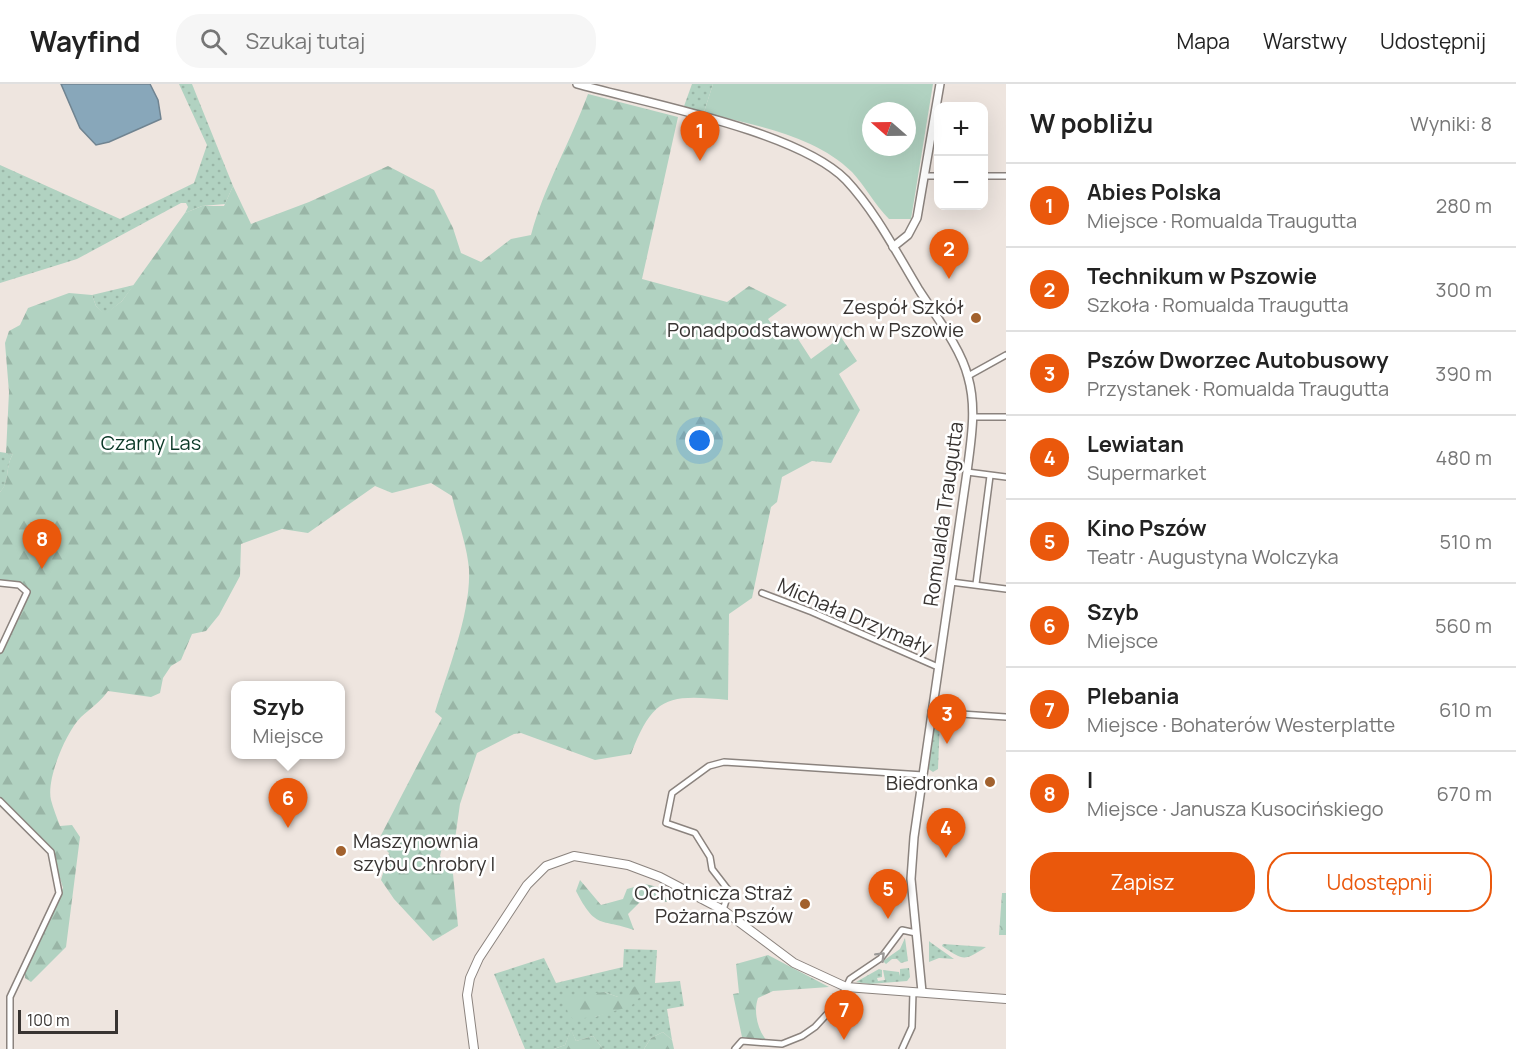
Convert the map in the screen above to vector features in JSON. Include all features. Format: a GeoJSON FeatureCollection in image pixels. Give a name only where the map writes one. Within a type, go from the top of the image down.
{"type":"FeatureCollection","features":[{"type":"Feature","properties":{"kind":"main road"},"geometry":{"type":"LineString","coordinates":[[474,1049],[467,1005],[470,978],[515,900],[546,866],[574,856],[628,865],[660,877],[723,910],[794,963],[846,987],[1006,999]]}},
{"type":"Feature","properties":{"kind":"street","name":"Romualda Traugutta"},"geometry":{"type":"LineString","coordinates":[[577,84],[747,131],[810,155],[845,179],[870,209],[949,338],[968,376],[973,417],[967,472],[931,712],[911,879],[916,933],[917,992]]}},
{"type":"Feature","properties":{"kind":"street"},"geometry":{"type":"LineString","coordinates":[[893,247],[906,238],[915,224],[940,84]]}},
{"type":"Feature","properties":{"kind":"street"},"geometry":{"type":"LineString","coordinates":[[925,176],[934,176]]}},
{"type":"Feature","properties":{"kind":"street"},"geometry":{"type":"LineString","coordinates":[[988,176],[1006,176]]}},
{"type":"Feature","properties":{"kind":"street"},"geometry":{"type":"LineString","coordinates":[[968,376],[1006,355]]}},
{"type":"Feature","properties":{"kind":"street"},"geometry":{"type":"LineString","coordinates":[[973,417],[1006,417]]}},
{"type":"Feature","properties":{"kind":"street"},"geometry":{"type":"LineString","coordinates":[[967,472],[1006,477]]}},
{"type":"Feature","properties":{"kind":"street"},"geometry":{"type":"LineString","coordinates":[[976,584],[990,476]]}},
{"type":"Feature","properties":{"kind":"street"},"geometry":{"type":"LineString","coordinates":[[951,582],[1006,590]]}},
{"type":"Feature","properties":{"kind":"street"},"geometry":{"type":"LineString","coordinates":[[0,583],[19,585],[27,592],[0,650]]}},
{"type":"Feature","properties":{"kind":"street","name":"Michała Drzymały"},"geometry":{"type":"LineString","coordinates":[[762,593],[812,612],[938,667]]}},
{"type":"Feature","properties":{"kind":"street"},"geometry":{"type":"LineString","coordinates":[[931,712],[1006,717]]}},
{"type":"Feature","properties":{"kind":"street"},"geometry":{"type":"LineString","coordinates":[[723,910],[729,891],[712,870],[710,857],[695,833],[666,823],[672,793],[709,766],[724,762],[923,775]]}},
{"type":"Feature","properties":{"kind":"street"},"geometry":{"type":"LineString","coordinates":[[0,801],[51,852],[59,892],[10,997],[10,1049]]}},
{"type":"Feature","properties":{"kind":"street"},"geometry":{"type":"LineString","coordinates":[[735,1049],[742,1041],[782,1044],[815,1027],[840,1000],[850,979],[881,958],[902,930],[916,933]]}},
{"type":"Feature","properties":{"kind":"street"},"geometry":{"type":"LineString","coordinates":[[902,1049],[912,1027],[917,992]]}},
{"type":"Feature","properties":{"kind":"green space"},"geometry":{"type":"Polygon","coordinates":[[[179,84],[192,84],[233,186],[225,204],[202,206],[185,213],[188,207],[186,203],[181,203],[77,259],[0,283],[0,165],[120,219],[194,183],[207,145],[179,84]]]}},
{"type":"Feature","properties":{"kind":"green space"},"geometry":{"type":"Polygon","coordinates":[[[692,84],[713,84],[704,112],[683,109],[692,84]]]}},
{"type":"Feature","properties":{"kind":"green space"},"geometry":{"type":"Polygon","coordinates":[[[713,84],[933,84],[911,219],[889,219],[852,172],[836,159],[801,140],[763,127],[704,112],[713,84]]]}},
{"type":"Feature","properties":{"kind":"green space","name":"Czarny Las"},"geometry":{"type":"Polygon","coordinates":[[[588,94],[678,117],[642,279],[727,302],[749,286],[787,305],[768,319],[777,332],[789,325],[811,359],[841,337],[857,361],[839,374],[860,410],[831,463],[812,461],[782,477],[777,502],[771,507],[752,598],[729,614],[728,700],[691,698],[665,703],[647,720],[631,754],[595,760],[521,733],[514,734],[477,753],[460,804],[455,839],[443,843],[440,856],[453,874],[458,926],[433,941],[394,899],[381,880],[389,853],[378,841],[442,718],[435,712],[463,623],[469,586],[468,560],[452,496],[431,483],[392,493],[375,486],[308,533],[282,529],[241,544],[240,576],[219,615],[206,631],[192,634],[181,660],[171,666],[163,678],[160,693],[151,697],[108,691],[75,724],[58,756],[50,791],[60,826],[72,825],[80,837],[66,947],[31,982],[25,978],[25,973],[63,888],[52,852],[0,800],[0,650],[26,597],[23,586],[0,583],[0,492],[5,484],[13,454],[6,453],[9,392],[5,343],[9,331],[20,325],[28,308],[69,293],[92,295],[96,306],[105,314],[122,301],[185,213],[202,206],[224,206],[233,186],[251,224],[309,202],[388,166],[434,190],[453,228],[461,253],[481,262],[511,239],[531,235],[543,198],[588,94]]]}},
{"type":"Feature","properties":{"kind":"green space"},"geometry":{"type":"Polygon","coordinates":[[[134,285],[122,301],[105,315],[96,306],[92,295],[134,285]]]}},
{"type":"Feature","properties":{"kind":"green space"},"geometry":{"type":"Polygon","coordinates":[[[0,452],[13,454],[5,484],[0,492],[0,452]]]}},
{"type":"Feature","properties":{"kind":"green space"},"geometry":{"type":"Polygon","coordinates":[[[940,717],[938,769],[933,772],[927,768],[934,720],[940,717]]]}},
{"type":"Feature","properties":{"kind":"green space"},"geometry":{"type":"Polygon","coordinates":[[[580,880],[601,905],[623,899],[627,889],[645,884],[662,888],[667,902],[643,899],[628,914],[634,930],[606,923],[594,917],[583,903],[576,891],[580,880]]]}},
{"type":"Feature","properties":{"kind":"green space"},"geometry":{"type":"Polygon","coordinates":[[[1002,893],[1006,893],[1006,935],[999,935],[1002,893]]]}},
{"type":"Feature","properties":{"kind":"green space"},"geometry":{"type":"Polygon","coordinates":[[[905,938],[908,961],[901,963],[897,959],[892,959],[886,964],[883,961],[900,949],[905,938]]]}},
{"type":"Feature","properties":{"kind":"green space"},"geometry":{"type":"Polygon","coordinates":[[[929,941],[954,959],[939,958],[929,962],[929,941]]]}},
{"type":"Feature","properties":{"kind":"green space"},"geometry":{"type":"Polygon","coordinates":[[[943,944],[986,947],[968,957],[960,957],[942,946],[943,944]]]}},
{"type":"Feature","properties":{"kind":"green space"},"geometry":{"type":"Polygon","coordinates":[[[624,949],[657,950],[655,983],[680,981],[684,1006],[667,1009],[672,1040],[663,1032],[651,1038],[644,1049],[603,1049],[593,1036],[576,1041],[571,1030],[565,1045],[554,1049],[525,1049],[494,974],[544,958],[556,983],[623,967],[624,949]],[[604,992],[595,1017],[608,1012],[618,997],[604,992]]]}},
{"type":"Feature","properties":{"kind":"green space"},"geometry":{"type":"Polygon","coordinates":[[[768,955],[829,987],[773,991],[758,998],[757,1021],[767,1041],[742,1037],[733,994],[739,993],[736,964],[768,955]]]}},
{"type":"Feature","properties":{"kind":"green space"},"geometry":{"type":"Polygon","coordinates":[[[909,968],[910,977],[907,981],[869,984],[856,982],[879,969],[882,970],[882,977],[877,978],[878,981],[885,980],[883,970],[899,972],[900,976],[900,969],[909,968]]]}},
{"type":"Feature","properties":{"kind":"green space"},"geometry":{"type":"Polygon","coordinates":[[[646,982],[650,987],[631,1006],[595,1017],[573,1019],[568,1013],[564,997],[604,992],[618,997],[646,982]]]}},
{"type":"Feature","properties":{"kind":"green space"},"geometry":{"type":"Polygon","coordinates":[[[571,1029],[576,1041],[593,1036],[603,1049],[554,1049],[565,1045],[571,1029]]]}},
{"type":"Feature","properties":{"kind":"green space"},"geometry":{"type":"Polygon","coordinates":[[[663,1032],[672,1040],[674,1049],[644,1049],[651,1038],[663,1032]]]}},
{"type":"Feature","properties":{"kind":"water"},"geometry":{"type":"Polygon","coordinates":[[[61,84],[150,84],[158,100],[161,119],[109,142],[96,145],[80,128],[61,84]]]}},
{"type":"Feature","properties":{"kind":"place","name":"Abies Polska"},"geometry":{"type":"Point","coordinates":[700,161]}},
{"type":"Feature","properties":{"kind":"place","name":"Technikum w Pszowie"},"geometry":{"type":"Point","coordinates":[949,279]}},
{"type":"Feature","properties":{"kind":"place","name":"Zespół Szkół Ponadpodstawowych w Pszowie"},"geometry":{"type":"Point","coordinates":[976,318]}},
{"type":"Feature","properties":{"kind":"place","name":"I"},"geometry":{"type":"Point","coordinates":[42,569]}},
{"type":"Feature","properties":{"kind":"place","name":"Pszów Dworzec Autobusowy"},"geometry":{"type":"Point","coordinates":[947,744]}},
{"type":"Feature","properties":{"kind":"place","name":"Biedronka"},"geometry":{"type":"Point","coordinates":[990,782]}},
{"type":"Feature","properties":{"kind":"place","name":"Szyb"},"geometry":{"type":"Point","coordinates":[288,828]}},
{"type":"Feature","properties":{"kind":"place","name":"Maszynownia szybu Chrobry I"},"geometry":{"type":"Point","coordinates":[341,851]}},
{"type":"Feature","properties":{"kind":"place","name":"Lewiatan"},"geometry":{"type":"Point","coordinates":[946,858]}},
{"type":"Feature","properties":{"kind":"place","name":"Ochotnicza Straż Pożarna Pszów"},"geometry":{"type":"Point","coordinates":[805,904]}},
{"type":"Feature","properties":{"kind":"place","name":"Kino Pszów"},"geometry":{"type":"Point","coordinates":[888,919]}},
{"type":"Feature","properties":{"kind":"place","name":"Plebania"},"geometry":{"type":"Point","coordinates":[844,1040]}}]}
